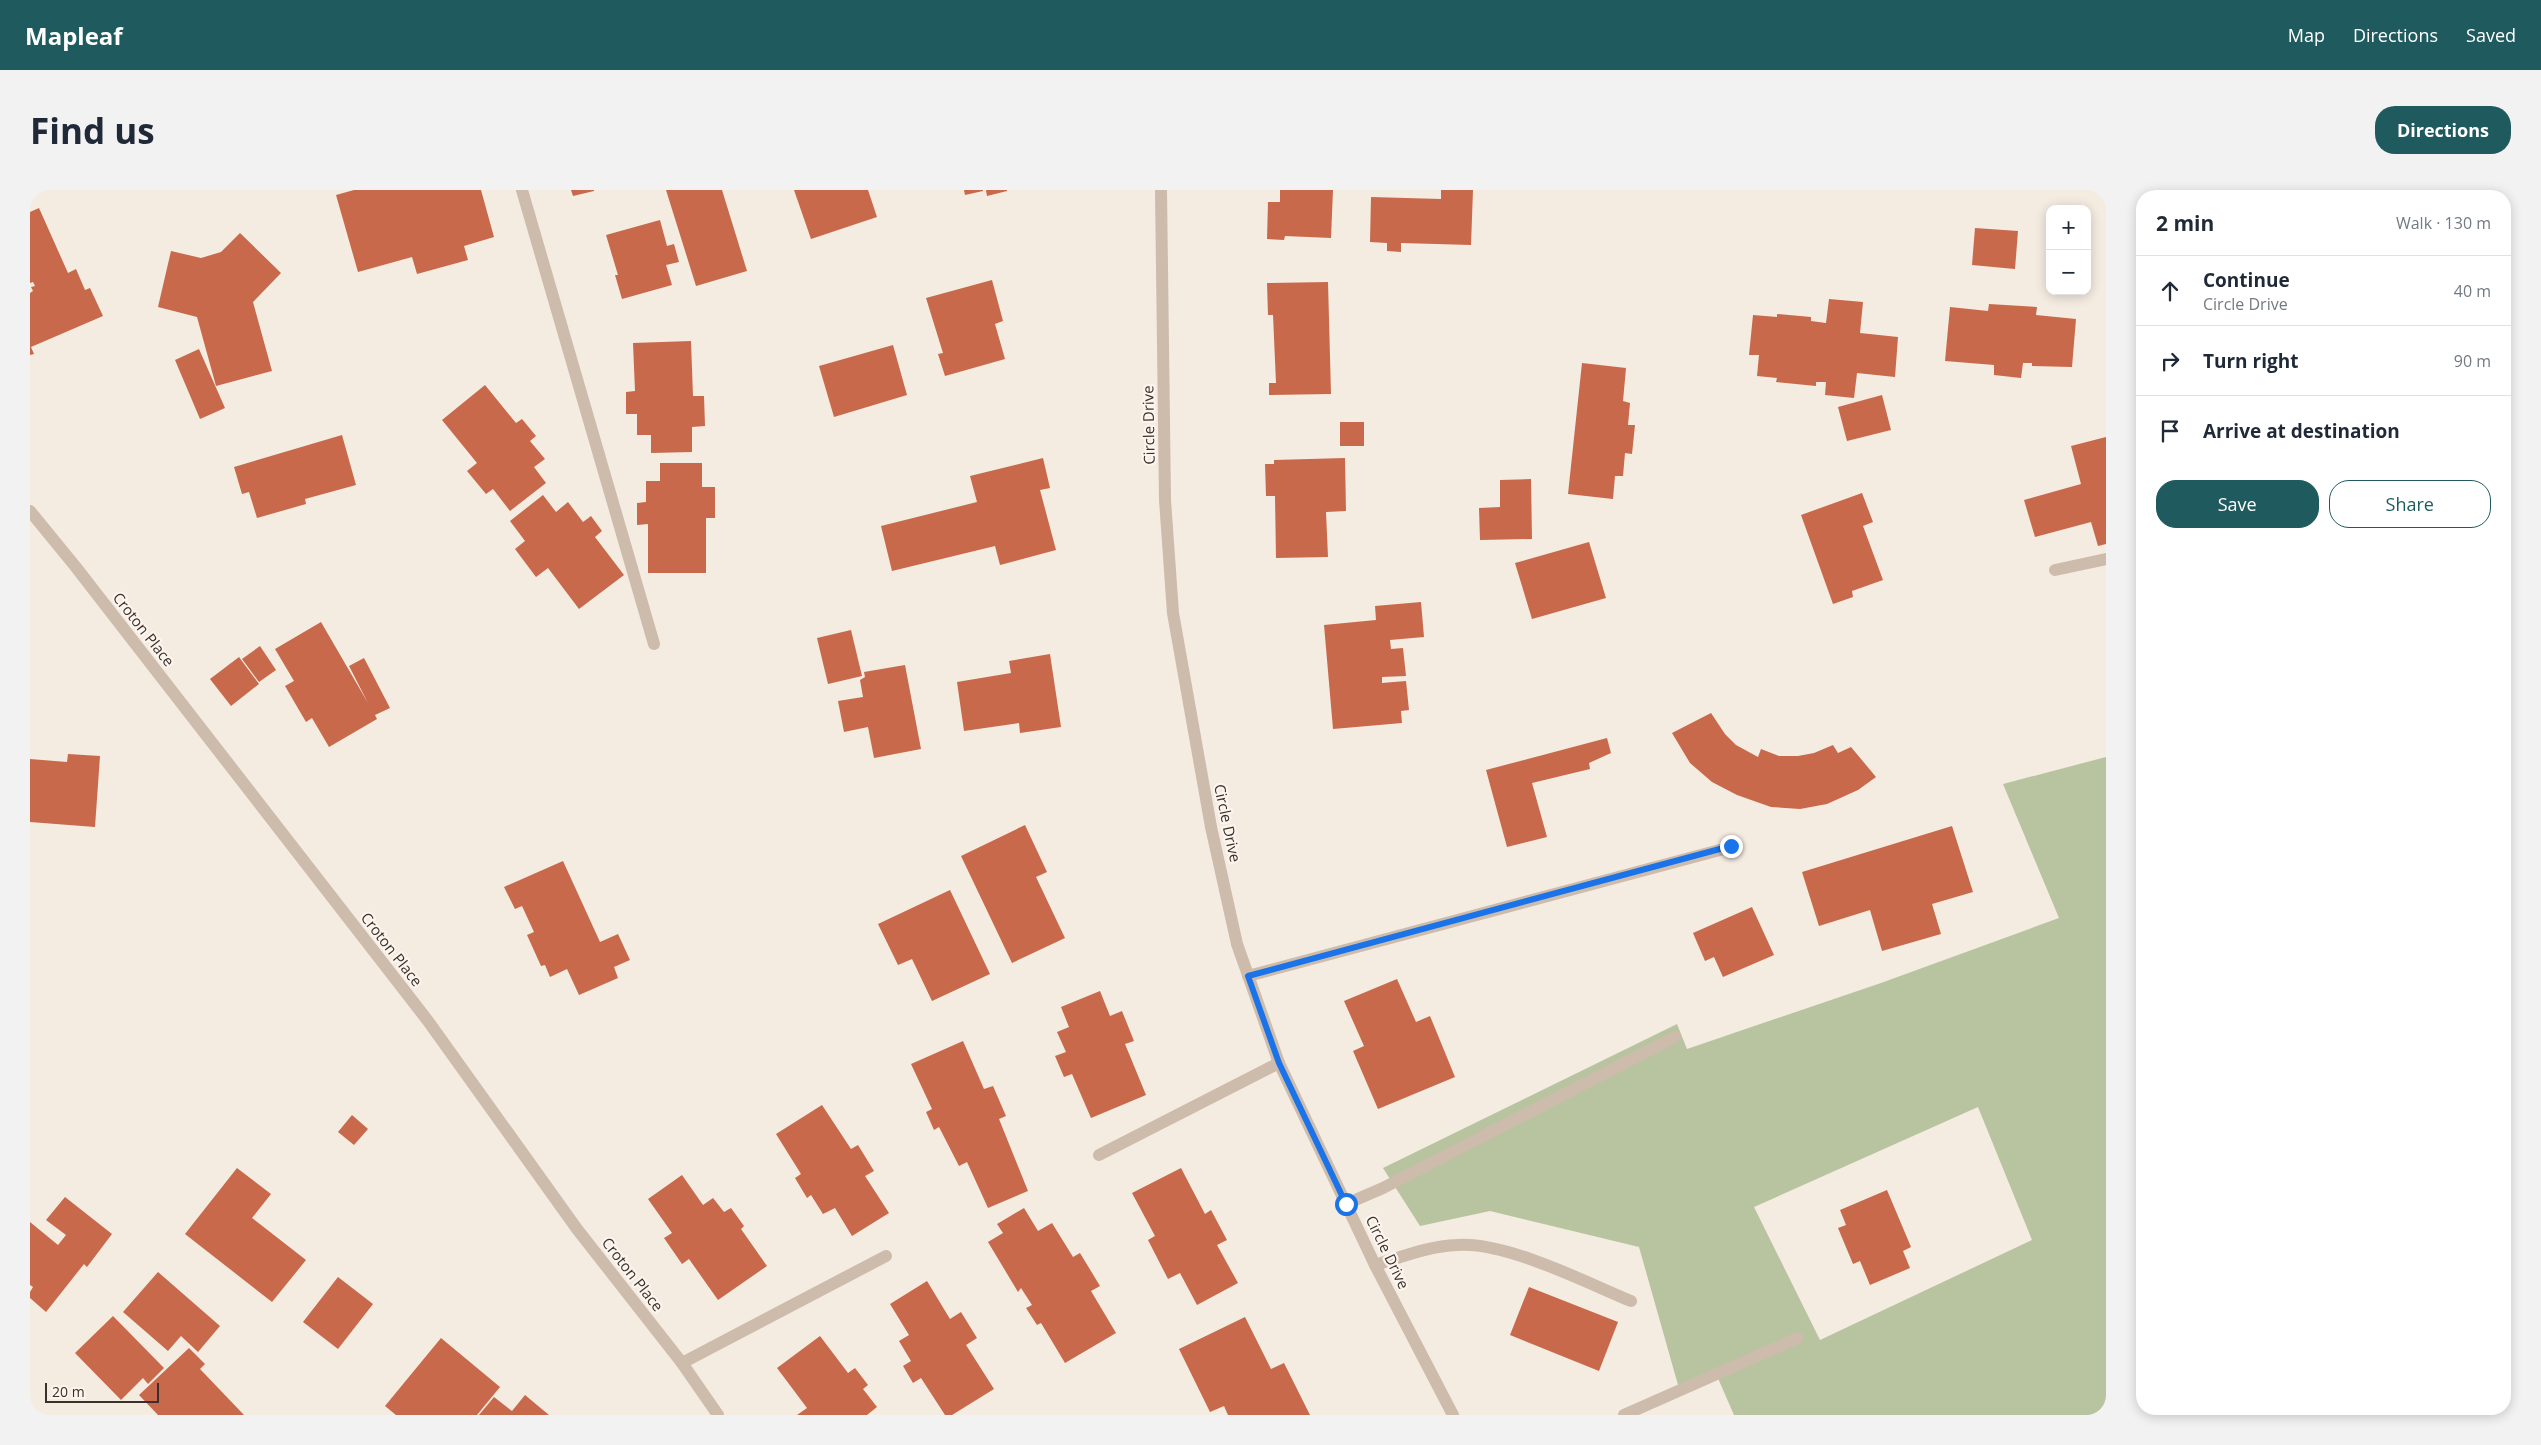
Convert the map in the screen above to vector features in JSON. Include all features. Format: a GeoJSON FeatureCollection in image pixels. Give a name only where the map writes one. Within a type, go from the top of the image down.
{"type":"FeatureCollection","features":[{"type":"Feature","properties":{"kind":"street"},"geometry":{"type":"LineString","coordinates":[[522,190],[654,644]]}},
{"type":"Feature","properties":{"kind":"street","name":"Circle Drive"},"geometry":{"type":"LineString","coordinates":[[1161,190],[1165,500],[1172,613],[1211,827],[1237,944],[1279,1063],[1376,1265],[1453,1415]]}},
{"type":"Feature","properties":{"kind":"street","name":"Croton Place"},"geometry":{"type":"LineString","coordinates":[[30,511],[75,566],[428,1021],[577,1228],[682,1363],[718,1415]]}},
{"type":"Feature","properties":{"kind":"street"},"geometry":{"type":"LineString","coordinates":[[2056,570],[2106,559]]}},
{"type":"Feature","properties":{"kind":"street"},"geometry":{"type":"LineString","coordinates":[[1248,976],[1731,846]]}},
{"type":"Feature","properties":{"kind":"street"},"geometry":{"type":"LineString","coordinates":[[1346,1204],[1383,1188],[1676,1037]]}},
{"type":"Feature","properties":{"kind":"street"},"geometry":{"type":"LineString","coordinates":[[1100,1155],[1279,1063]]}},
{"type":"Feature","properties":{"kind":"street"},"geometry":{"type":"LineString","coordinates":[[1376,1265],[1430,1249],[1458,1244],[1484,1246],[1508,1252],[1631,1301]]}},
{"type":"Feature","properties":{"kind":"street"},"geometry":{"type":"LineString","coordinates":[[682,1363],[886,1256]]}},
{"type":"Feature","properties":{"kind":"street"},"geometry":{"type":"LineString","coordinates":[[1624,1415],[1798,1338]]}},
{"type":"Feature","properties":{"kind":"green space"},"geometry":{"type":"Polygon","coordinates":[[[2106,757],[2106,1415],[1734,1415],[1717,1376],[1680,1392],[1639,1247],[1490,1211],[1420,1226],[1383,1168],[1677,1024],[1687,1049],[1881,983],[2059,918],[2003,784],[2106,757]],[[1978,1107],[1754,1207],[1820,1340],[2032,1240],[1978,1107]]]}},
{"type":"Feature","properties":{"kind":"building"},"geometry":{"type":"Polygon","coordinates":[[[354,190],[481,190],[494,237],[464,246],[468,260],[417,274],[412,257],[358,272],[336,195],[354,190]]]}},
{"type":"Feature","properties":{"kind":"building"},"geometry":{"type":"Polygon","coordinates":[[[571,190],[594,190],[594,191],[573,196],[571,190]]]}},
{"type":"Feature","properties":{"kind":"building"},"geometry":{"type":"Polygon","coordinates":[[[666,190],[722,190],[747,271],[696,286],[666,190]]]}},
{"type":"Feature","properties":{"kind":"building"},"geometry":{"type":"Polygon","coordinates":[[[794,190],[868,190],[877,217],[811,239],[794,190]]]}},
{"type":"Feature","properties":{"kind":"building"},"geometry":{"type":"Polygon","coordinates":[[[964,190],[983,190],[983,191],[965,195],[964,190]]]}},
{"type":"Feature","properties":{"kind":"building"},"geometry":{"type":"Polygon","coordinates":[[[986,190],[1007,190],[1007,191],[987,196],[986,190]]]}},
{"type":"Feature","properties":{"kind":"building"},"geometry":{"type":"Polygon","coordinates":[[[1280,190],[1333,190],[1331,238],[1285,236],[1284,240],[1267,239],[1268,202],[1280,202],[1280,190]]]}},
{"type":"Feature","properties":{"kind":"building"},"geometry":{"type":"Polygon","coordinates":[[[1441,190],[1473,190],[1471,245],[1401,243],[1401,252],[1387,251],[1387,243],[1370,242],[1371,197],[1441,199],[1441,190]]]}},
{"type":"Feature","properties":{"kind":"building"},"geometry":{"type":"Polygon","coordinates":[[[39,208],[68,273],[76,269],[85,290],[90,288],[103,316],[31,347],[34,354],[30,355],[30,293],[33,291],[31,287],[35,286],[33,282],[30,283],[30,212],[39,208]]]}},
{"type":"Feature","properties":{"kind":"building"},"geometry":{"type":"Polygon","coordinates":[[[660,220],[667,246],[674,244],[679,262],[666,265],[672,285],[622,299],[615,275],[618,275],[606,235],[660,220]]]}},
{"type":"Feature","properties":{"kind":"building"},"geometry":{"type":"Polygon","coordinates":[[[1975,228],[2018,231],[2015,269],[1972,265],[1975,228]]]}},
{"type":"Feature","properties":{"kind":"building"},"geometry":{"type":"Polygon","coordinates":[[[240,233],[281,273],[253,302],[272,371],[216,386],[197,317],[158,307],[171,251],[201,258],[221,252],[240,233]]]}},
{"type":"Feature","properties":{"kind":"building"},"geometry":{"type":"Polygon","coordinates":[[[992,280],[1003,321],[995,324],[1005,359],[945,376],[938,354],[943,353],[926,298],[992,280]]]}},
{"type":"Feature","properties":{"kind":"building"},"geometry":{"type":"Polygon","coordinates":[[[1328,282],[1331,394],[1269,395],[1269,383],[1276,383],[1273,315],[1268,315],[1267,283],[1328,282]]]}},
{"type":"Feature","properties":{"kind":"building"},"geometry":{"type":"Polygon","coordinates":[[[1829,299],[1863,302],[1860,333],[1898,337],[1895,377],[1857,373],[1854,398],[1825,395],[1826,382],[1816,382],[1816,386],[1776,382],[1777,378],[1757,376],[1759,355],[1749,355],[1753,315],[1777,317],[1777,314],[1811,317],[1811,321],[1826,323],[1829,299]]]}},
{"type":"Feature","properties":{"kind":"building"},"geometry":{"type":"Polygon","coordinates":[[[1989,304],[2037,307],[2036,315],[2076,319],[2072,367],[2032,366],[2032,363],[2023,363],[2021,378],[1994,375],[1994,365],[1945,361],[1950,307],[1988,311],[1989,304]]]}},
{"type":"Feature","properties":{"kind":"building"},"geometry":{"type":"Polygon","coordinates":[[[691,341],[693,396],[704,396],[705,426],[692,427],[692,452],[651,453],[651,435],[637,435],[637,414],[626,414],[626,392],[635,391],[633,343],[691,341]]]}},
{"type":"Feature","properties":{"kind":"building"},"geometry":{"type":"Polygon","coordinates":[[[893,345],[907,395],[834,417],[819,366],[893,345]]]}},
{"type":"Feature","properties":{"kind":"building"},"geometry":{"type":"Polygon","coordinates":[[[199,349],[225,408],[200,419],[175,360],[199,349]]]}},
{"type":"Feature","properties":{"kind":"building"},"geometry":{"type":"Polygon","coordinates":[[[1582,363],[1626,368],[1623,401],[1630,403],[1628,425],[1635,425],[1632,454],[1625,453],[1623,476],[1615,476],[1613,499],[1568,494],[1582,363]]]}},
{"type":"Feature","properties":{"kind":"building"},"geometry":{"type":"Polygon","coordinates":[[[485,385],[516,423],[522,419],[536,436],[530,441],[545,459],[534,467],[546,483],[510,511],[493,489],[486,494],[467,471],[477,463],[442,420],[485,385]]]}},
{"type":"Feature","properties":{"kind":"building"},"geometry":{"type":"Polygon","coordinates":[[[1882,395],[1891,430],[1847,441],[1838,407],[1882,395]]]}},
{"type":"Feature","properties":{"kind":"building"},"geometry":{"type":"Polygon","coordinates":[[[1340,422],[1364,422],[1364,446],[1340,446],[1340,422]]]}},
{"type":"Feature","properties":{"kind":"building"},"geometry":{"type":"Polygon","coordinates":[[[342,435],[356,485],[305,499],[306,504],[257,518],[249,492],[242,494],[234,467],[342,435]]]}},
{"type":"Feature","properties":{"kind":"building"},"geometry":{"type":"Polygon","coordinates":[[[2106,437],[2106,544],[2098,546],[2091,522],[2035,537],[2024,500],[2081,484],[2071,446],[2106,437]]]}},
{"type":"Feature","properties":{"kind":"building"},"geometry":{"type":"Polygon","coordinates":[[[1043,458],[1050,488],[1040,490],[1056,550],[1000,565],[995,546],[892,571],[881,526],[977,502],[970,476],[1043,458]]]}},
{"type":"Feature","properties":{"kind":"building"},"geometry":{"type":"Polygon","coordinates":[[[1345,458],[1346,511],[1326,512],[1328,557],[1276,558],[1275,496],[1266,496],[1265,464],[1274,464],[1274,460],[1345,458]]]}},
{"type":"Feature","properties":{"kind":"building"},"geometry":{"type":"Polygon","coordinates":[[[660,463],[702,463],[702,487],[715,487],[715,518],[706,518],[706,573],[648,573],[648,524],[637,525],[637,503],[646,502],[646,481],[660,481],[660,463]]]}},
{"type":"Feature","properties":{"kind":"building"},"geometry":{"type":"Polygon","coordinates":[[[1531,479],[1532,539],[1480,540],[1479,508],[1500,507],[1500,480],[1531,479]]]}},
{"type":"Feature","properties":{"kind":"building"},"geometry":{"type":"Polygon","coordinates":[[[1862,493],[1873,522],[1863,526],[1883,580],[1852,591],[1853,597],[1833,604],[1801,515],[1862,493]]]}},
{"type":"Feature","properties":{"kind":"building"},"geometry":{"type":"Polygon","coordinates":[[[543,495],[556,512],[568,502],[583,522],[591,516],[602,531],[595,537],[624,575],[579,609],[548,568],[536,577],[515,549],[525,541],[510,521],[543,495]]]}},
{"type":"Feature","properties":{"kind":"building"},"geometry":{"type":"Polygon","coordinates":[[[1589,542],[1606,598],[1532,619],[1515,563],[1589,542]]]}},
{"type":"Feature","properties":{"kind":"building"},"geometry":{"type":"Polygon","coordinates":[[[1421,602],[1424,637],[1390,640],[1391,649],[1403,648],[1406,676],[1382,677],[1382,683],[1406,681],[1409,710],[1401,711],[1402,723],[1333,729],[1324,625],[1376,620],[1375,606],[1421,602]]]}},
{"type":"Feature","properties":{"kind":"building"},"geometry":{"type":"Polygon","coordinates":[[[321,622],[368,703],[349,666],[364,658],[390,708],[375,715],[377,719],[329,747],[312,718],[306,722],[285,686],[294,681],[275,649],[321,622]]]}},
{"type":"Feature","properties":{"kind":"building"},"geometry":{"type":"Polygon","coordinates":[[[851,630],[862,676],[828,684],[817,638],[851,630]]]}},
{"type":"Feature","properties":{"kind":"building"},"geometry":{"type":"Polygon","coordinates":[[[260,646],[276,670],[259,682],[242,659],[260,646]]]}},
{"type":"Feature","properties":{"kind":"building"},"geometry":{"type":"Polygon","coordinates":[[[1050,654],[1061,727],[1020,733],[1019,723],[964,731],[957,682],[1011,673],[1009,661],[1050,654]]]}},
{"type":"Feature","properties":{"kind":"building"},"geometry":{"type":"Polygon","coordinates":[[[239,657],[259,684],[231,706],[210,679],[239,657]]]}},
{"type":"Feature","properties":{"kind":"building"},"geometry":{"type":"Polygon","coordinates":[[[905,665],[921,749],[874,758],[868,727],[844,732],[838,701],[863,697],[860,680],[865,677],[864,672],[905,665]]]}},
{"type":"Feature","properties":{"kind":"building"},"geometry":{"type":"Polygon","coordinates":[[[1711,713],[1725,734],[1736,745],[1758,757],[1761,749],[1779,756],[1798,756],[1814,753],[1833,745],[1838,753],[1851,747],[1876,777],[1858,790],[1827,804],[1800,809],[1771,807],[1737,795],[1712,782],[1690,763],[1672,733],[1711,713]]]}},
{"type":"Feature","properties":{"kind":"building"},"geometry":{"type":"Polygon","coordinates":[[[1607,738],[1611,753],[1589,763],[1590,769],[1532,783],[1547,837],[1507,847],[1486,770],[1607,738]]]}},
{"type":"Feature","properties":{"kind":"building"},"geometry":{"type":"Polygon","coordinates":[[[68,754],[100,756],[95,827],[30,822],[30,759],[67,762],[68,754]]]}},
{"type":"Feature","properties":{"kind":"building"},"geometry":{"type":"Polygon","coordinates":[[[1025,825],[1047,872],[1036,877],[1065,938],[1012,963],[961,856],[1025,825]]]}},
{"type":"Feature","properties":{"kind":"building"},"geometry":{"type":"Polygon","coordinates":[[[1952,826],[1973,892],[1932,904],[1941,934],[1882,951],[1870,910],[1819,926],[1802,872],[1952,826]]]}},
{"type":"Feature","properties":{"kind":"building"},"geometry":{"type":"Polygon","coordinates":[[[563,861],[600,942],[618,934],[630,960],[614,967],[618,978],[579,995],[567,969],[550,977],[545,965],[541,966],[527,935],[534,932],[522,906],[515,909],[504,887],[563,861]]]}},
{"type":"Feature","properties":{"kind":"building"},"geometry":{"type":"Polygon","coordinates":[[[950,890],[990,974],[932,1001],[912,959],[898,965],[878,924],[950,890]]]}},
{"type":"Feature","properties":{"kind":"building"},"geometry":{"type":"Polygon","coordinates":[[[1752,907],[1774,955],[1723,977],[1714,957],[1705,961],[1693,933],[1752,907]]]}},
{"type":"Feature","properties":{"kind":"building"},"geometry":{"type":"Polygon","coordinates":[[[1397,979],[1416,1022],[1430,1016],[1455,1077],[1378,1109],[1353,1051],[1364,1046],[1344,1001],[1397,979]]]}},
{"type":"Feature","properties":{"kind":"building"},"geometry":{"type":"Polygon","coordinates":[[[1100,991],[1110,1016],[1122,1011],[1134,1041],[1125,1044],[1146,1095],[1091,1118],[1072,1074],[1064,1077],[1055,1056],[1066,1052],[1057,1032],[1069,1027],[1061,1007],[1100,991]]]}},
{"type":"Feature","properties":{"kind":"building"},"geometry":{"type":"Polygon","coordinates":[[[963,1041],[984,1089],[993,1086],[1006,1116],[999,1119],[1028,1191],[988,1208],[967,1162],[959,1166],[939,1127],[934,1130],[926,1112],[932,1109],[911,1064],[963,1041]]]}},
{"type":"Feature","properties":{"kind":"building"},"geometry":{"type":"Polygon","coordinates":[[[822,1105],[851,1149],[858,1145],[874,1171],[865,1176],[889,1213],[852,1236],[835,1208],[823,1214],[811,1195],[807,1198],[795,1178],[801,1174],[776,1134],[822,1105]]]}},
{"type":"Feature","properties":{"kind":"building"},"geometry":{"type":"Polygon","coordinates":[[[352,1115],[368,1129],[354,1145],[338,1132],[352,1115]]]}},
{"type":"Feature","properties":{"kind":"building"},"geometry":{"type":"Polygon","coordinates":[[[237,1168],[271,1194],[252,1218],[306,1260],[272,1302],[185,1234],[237,1168]]]}},
{"type":"Feature","properties":{"kind":"building"},"geometry":{"type":"Polygon","coordinates":[[[1181,1168],[1205,1214],[1211,1210],[1227,1240],[1217,1245],[1238,1283],[1197,1305],[1180,1273],[1168,1279],[1148,1240],[1155,1236],[1132,1193],[1181,1168]]]}},
{"type":"Feature","properties":{"kind":"building"},"geometry":{"type":"Polygon","coordinates":[[[682,1175],[703,1205],[713,1198],[724,1212],[731,1208],[744,1226],[741,1229],[767,1266],[718,1300],[689,1259],[682,1264],[664,1238],[672,1233],[648,1199],[682,1175]]]}},
{"type":"Feature","properties":{"kind":"building"},"geometry":{"type":"Polygon","coordinates":[[[1887,1190],[1911,1247],[1903,1251],[1910,1268],[1870,1285],[1860,1261],[1853,1264],[1838,1228],[1846,1225],[1840,1210],[1887,1190]]]}},
{"type":"Feature","properties":{"kind":"building"},"geometry":{"type":"Polygon","coordinates":[[[65,1197],[112,1234],[87,1267],[84,1264],[46,1312],[30,1298],[30,1292],[33,1287],[30,1285],[30,1222],[58,1245],[66,1235],[46,1220],[65,1197]]]}},
{"type":"Feature","properties":{"kind":"building"},"geometry":{"type":"Polygon","coordinates":[[[1024,1208],[1038,1231],[1052,1223],[1073,1257],[1080,1253],[1100,1286],[1091,1291],[1116,1333],[1065,1363],[1041,1323],[1037,1325],[1026,1308],[1032,1305],[1021,1288],[1018,1292],[988,1242],[1003,1233],[997,1224],[1024,1208]]]}},
{"type":"Feature","properties":{"kind":"building"},"geometry":{"type":"Polygon","coordinates":[[[158,1272],[220,1326],[198,1352],[181,1336],[168,1351],[123,1312],[158,1272]]]}},
{"type":"Feature","properties":{"kind":"building"},"geometry":{"type":"Polygon","coordinates":[[[338,1277],[373,1304],[338,1349],[303,1322],[338,1277]]]}},
{"type":"Feature","properties":{"kind":"building"},"geometry":{"type":"Polygon","coordinates":[[[927,1281],[950,1319],[961,1312],[977,1338],[966,1345],[994,1389],[952,1415],[945,1415],[921,1378],[913,1383],[903,1366],[911,1361],[899,1341],[909,1335],[890,1304],[927,1281]]]}},
{"type":"Feature","properties":{"kind":"building"},"geometry":{"type":"Polygon","coordinates":[[[1529,1287],[1618,1322],[1599,1371],[1510,1335],[1529,1287]]]}},
{"type":"Feature","properties":{"kind":"building"},"geometry":{"type":"Polygon","coordinates":[[[113,1316],[164,1368],[148,1384],[143,1378],[121,1400],[75,1353],[113,1316]]]}},
{"type":"Feature","properties":{"kind":"building"},"geometry":{"type":"Polygon","coordinates":[[[1245,1317],[1271,1369],[1284,1363],[1310,1415],[1228,1415],[1224,1406],[1210,1412],[1179,1349],[1245,1317]]]}},
{"type":"Feature","properties":{"kind":"building"},"geometry":{"type":"Polygon","coordinates":[[[820,1336],[848,1373],[855,1368],[868,1385],[863,1389],[877,1407],[867,1415],[797,1415],[807,1408],[777,1368],[820,1336]]]}},
{"type":"Feature","properties":{"kind":"building"},"geometry":{"type":"Polygon","coordinates":[[[441,1338],[500,1387],[477,1415],[396,1415],[385,1406],[441,1338]]]}},
{"type":"Feature","properties":{"kind":"building"},"geometry":{"type":"Polygon","coordinates":[[[189,1348],[205,1364],[200,1369],[244,1415],[158,1415],[139,1395],[189,1348]]]}},
{"type":"Feature","properties":{"kind":"building"},"geometry":{"type":"Polygon","coordinates":[[[525,1395],[549,1415],[479,1415],[494,1397],[512,1411],[525,1395]]]}},
{"type":"Feature","properties":{"kind":"route"},"geometry":{"type":"LineString","coordinates":[[1346,1204],[1279,1063],[1248,976],[1678,862],[1731,846]]}}]}
